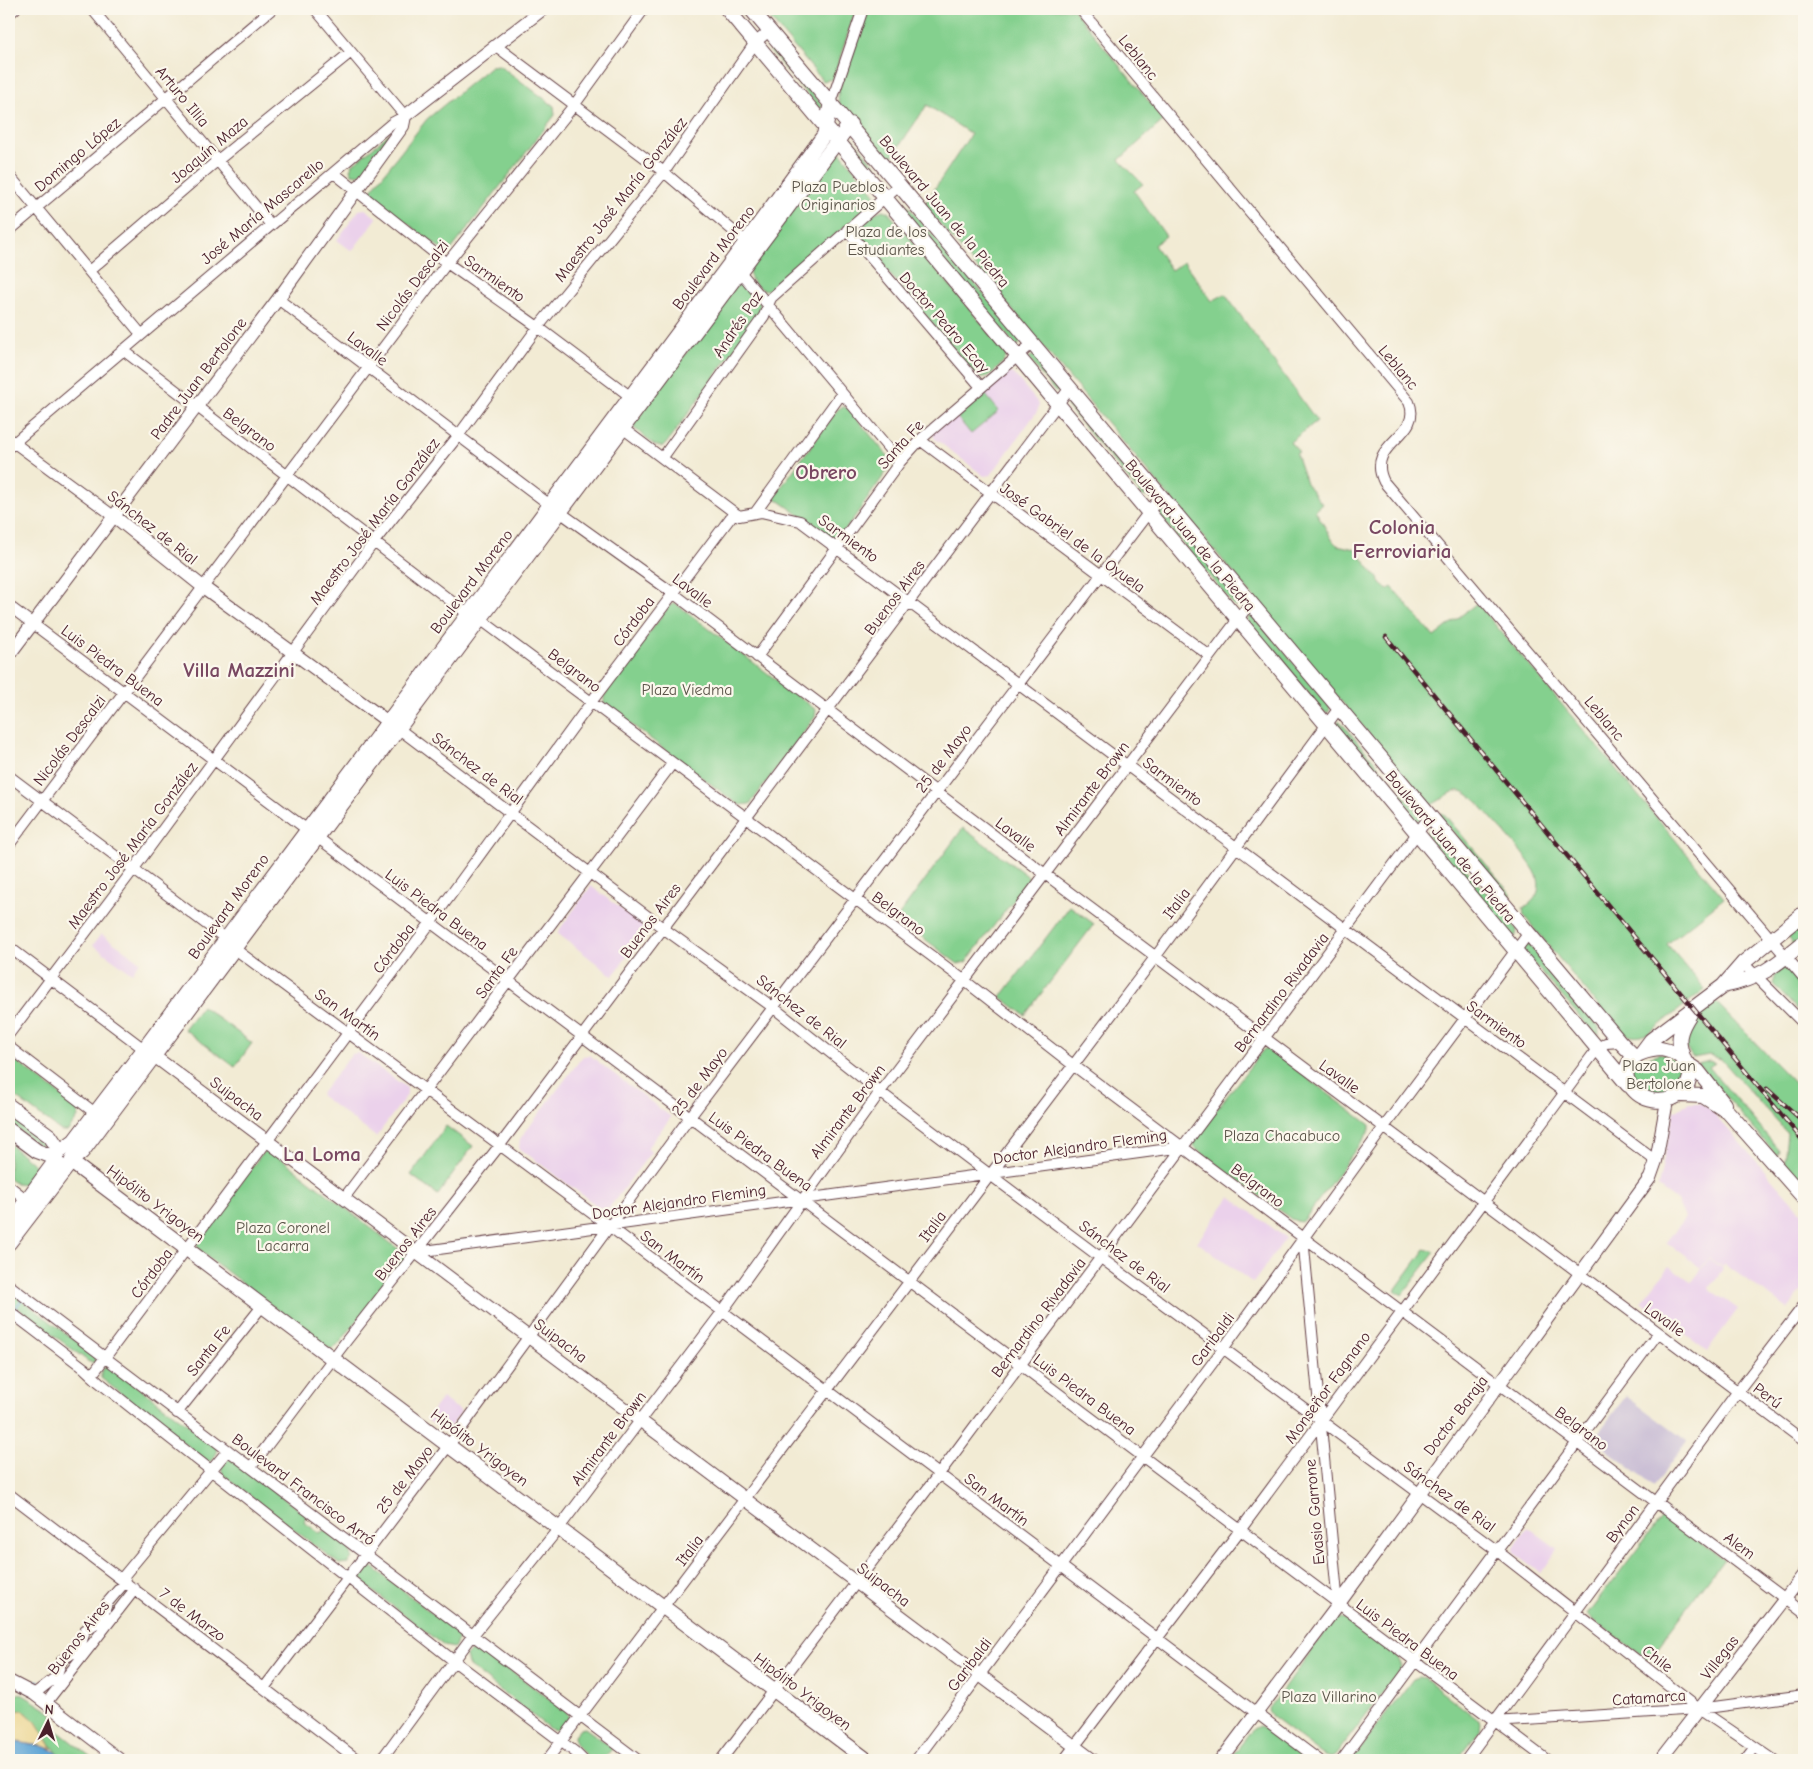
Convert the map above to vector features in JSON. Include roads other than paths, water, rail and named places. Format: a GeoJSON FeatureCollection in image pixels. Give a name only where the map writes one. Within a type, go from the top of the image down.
{"type":"FeatureCollection","features":[{"type":"Feature","properties":{"kind":"main road","name":"Boulevard Juan de la Piedra"},"geometry":{"type":"LineString","coordinates":[[727,9],[1149,511],[1326,726],[1597,1049],[1640,1096],[1667,1101]]}},
{"type":"Feature","properties":{"kind":"main road","name":"Boulevard Juan de la Piedra"},"geometry":{"type":"LineString","coordinates":[[751,9],[850,124],[1033,343],[1069,389],[1251,602],[1528,934],[1620,1042],[1638,1054]]}},
{"type":"Feature","properties":{"kind":"main road","name":"Boulevard Moreno"},"geometry":{"type":"LineString","coordinates":[[751,246],[824,135],[827,129],[831,103]]}},
{"type":"Feature","properties":{"kind":"main road","name":"Boulevard Moreno"},"geometry":{"type":"LineString","coordinates":[[9,1243],[31,1203],[74,1141],[101,1117],[735,267],[850,124]]}},
{"type":"Feature","properties":{"kind":"main road"},"geometry":{"type":"LineString","coordinates":[[1628,1084],[1627,1065],[1651,1040],[1723,986],[1743,963],[1804,913]]}},
{"type":"Feature","properties":{"kind":"main road"},"geometry":{"type":"LineString","coordinates":[[1723,986],[1757,977],[1804,942]]}},
{"type":"Feature","properties":{"kind":"main road"},"geometry":{"type":"LineString","coordinates":[[1667,1101],[1680,1095],[1690,1084],[1692,1074],[1678,1043],[1679,1035],[1694,1009]]}},
{"type":"Feature","properties":{"kind":"main road"},"geometry":{"type":"LineString","coordinates":[[1638,1054],[1660,1049],[1676,1054],[1698,1071],[1728,1112],[1804,1198]]}},
{"type":"Feature","properties":{"kind":"main road"},"geometry":{"type":"LineString","coordinates":[[1680,1095],[1703,1096],[1728,1112]]}},
{"type":"Feature","properties":{"kind":"main road","name":"Hipólito Yrigoyen"},"geometry":{"type":"LineString","coordinates":[[9,1106],[50,1136],[63,1158]]}},
{"type":"Feature","properties":{"kind":"main road","name":"Hipólito Yrigoyen"},"geometry":{"type":"LineString","coordinates":[[9,1130],[37,1151],[63,1158],[188,1249],[774,1692],[867,1760]]}},
{"type":"Feature","properties":{"kind":"main road","name":"Boulevard Moreno"},"geometry":{"type":"LineString","coordinates":[[9,1224],[31,1203]]}},
{"type":"Feature","properties":{"kind":"street"},"geometry":{"type":"LineString","coordinates":[[9,14],[15,9]]}},
{"type":"Feature","properties":{"kind":"street","name":"Arturo Illia"},"geometry":{"type":"LineString","coordinates":[[92,9],[271,225]]}},
{"type":"Feature","properties":{"kind":"street","name":"Domingo López"},"geometry":{"type":"LineString","coordinates":[[9,231],[272,9]]}},
{"type":"Feature","properties":{"kind":"street"},"geometry":{"type":"LineString","coordinates":[[315,9],[405,116]]}},
{"type":"Feature","properties":{"kind":"street","name":"José María Mascarello"},"geometry":{"type":"LineString","coordinates":[[10,443],[392,123],[405,116],[542,9]]}},
{"type":"Feature","properties":{"kind":"street","name":"Nicolás Descalzi"},"geometry":{"type":"LineString","coordinates":[[9,845],[447,263],[575,104],[644,9]]}},
{"type":"Feature","properties":{"kind":"street","name":"Boulevard Moreno"},"geometry":{"type":"LineString","coordinates":[[831,103],[863,9]]}},
{"type":"Feature","properties":{"kind":"street","name":"Leblanc"},"geometry":{"type":"LineString","coordinates":[[1080,9],[1409,402],[1413,418],[1410,424],[1392,442],[1379,462],[1379,472],[1384,482],[1804,978]]}},
{"type":"Feature","properties":{"kind":"street","name":"Maestro José María González"},"geometry":{"type":"LineString","coordinates":[[9,1034],[134,870],[374,542],[458,436],[538,327],[664,172],[755,43],[769,31]]}},
{"type":"Feature","properties":{"kind":"street"},"geometry":{"type":"LineString","coordinates":[[496,46],[664,172],[751,246]]}},
{"type":"Feature","properties":{"kind":"street","name":"Joaquín Maza"},"geometry":{"type":"LineString","coordinates":[[89,271],[218,160],[351,52]]}},
{"type":"Feature","properties":{"kind":"street","name":"Padre Juan Bertolone"},"geometry":{"type":"LineString","coordinates":[[9,655],[356,193],[403,126],[405,116]]}},
{"type":"Feature","properties":{"kind":"street","name":"Sarmiento"},"geometry":{"type":"LineString","coordinates":[[334,173],[356,193],[447,263],[538,327],[636,401]]}},
{"type":"Feature","properties":{"kind":"street"},"geometry":{"type":"LineString","coordinates":[[9,174],[141,334]]}},
{"type":"Feature","properties":{"kind":"street","name":"Andrés Paz"},"geometry":{"type":"LineString","coordinates":[[663,457],[764,316],[767,304],[771,298],[900,184]]}},
{"type":"Feature","properties":{"kind":"street","name":"Doctor Pedro Ecay"},"geometry":{"type":"LineString","coordinates":[[847,230],[981,387]]}},
{"type":"Feature","properties":{"kind":"street"},"geometry":{"type":"LineString","coordinates":[[735,267],[900,462]]}},
{"type":"Feature","properties":{"kind":"street","name":"Lavalle"},"geometry":{"type":"LineString","coordinates":[[278,298],[555,509],[673,593],[1483,1203],[1738,1391]]}},
{"type":"Feature","properties":{"kind":"street","name":"Santa Fe"},"geometry":{"type":"LineString","coordinates":[[757,657],[900,462],[920,440],[1033,343]]}},
{"type":"Feature","properties":{"kind":"street","name":"Belgrano"},"geometry":{"type":"LineString","coordinates":[[123,350],[374,542],[592,701],[672,764],[965,981],[1183,1148],[1657,1502]]}},
{"type":"Feature","properties":{"kind":"street","name":"Buenos Aires"},"geometry":{"type":"LineString","coordinates":[[252,1467],[500,1145],[1069,389]]}},
{"type":"Feature","properties":{"kind":"street"},"geometry":{"type":"LineString","coordinates":[[755,513],[842,393]]}},
{"type":"Feature","properties":{"kind":"street"},"geometry":{"type":"LineString","coordinates":[[618,424],[734,513]]}},
{"type":"Feature","properties":{"kind":"street","name":"José Gabriel de la Oyuela"},"geometry":{"type":"LineString","coordinates":[[920,440],[1210,656]]}},
{"type":"Feature","properties":{"kind":"street","name":"Sánchez de Rial"},"geometry":{"type":"LineString","coordinates":[[10,443],[114,517],[203,587],[393,725],[663,928],[774,1008],[880,1092],[1223,1349],[1496,1550],[1574,1611]]}},
{"type":"Feature","properties":{"kind":"street","name":"25 de Mayo"},"geometry":{"type":"LineString","coordinates":[[264,1688],[449,1445],[690,1117],[1161,496]]}},
{"type":"Feature","properties":{"kind":"street","name":"Sarmiento"},"geometry":{"type":"LineString","coordinates":[[734,513],[739,516],[755,513],[793,518],[837,548],[1656,1162]]}},
{"type":"Feature","properties":{"kind":"street","name":"Córdoba"},"geometry":{"type":"LineString","coordinates":[[92,1375],[349,1033],[592,701],[734,513]]}},
{"type":"Feature","properties":{"kind":"street","name":"Almirante Brown"},"geometry":{"type":"LineString","coordinates":[[381,1760],[473,1634],[559,1528],[722,1312],[801,1199],[880,1092],[1251,602]]}},
{"type":"Feature","properties":{"kind":"street","name":"Luis Piedra Buena"},"geometry":{"type":"LineString","coordinates":[[9,606],[124,691],[213,761],[1241,1529],[1415,1663],[1547,1760]]}},
{"type":"Feature","properties":{"kind":"street","name":"Italia"},"geometry":{"type":"LineString","coordinates":[[546,1760],[582,1716],[1156,956],[1339,708]]}},
{"type":"Feature","properties":{"kind":"street","name":"Santa Fe"},"geometry":{"type":"LineString","coordinates":[[344,1198],[427,1091],[672,764]]}},
{"type":"Feature","properties":{"kind":"street","name":"San Martín"},"geometry":{"type":"LineString","coordinates":[[9,776],[230,944],[609,1226],[1319,1760]]}},
{"type":"Feature","properties":{"kind":"street","name":"Bernardino Rivadavia"},"geometry":{"type":"LineString","coordinates":[[721,1760],[1021,1365],[1430,816]]}},
{"type":"Feature","properties":{"kind":"street","name":"Garibaldi"},"geometry":{"type":"LineString","coordinates":[[916,1760],[1223,1349],[1384,1127],[1528,934]]}},
{"type":"Feature","properties":{"kind":"street","name":"Suipacha"},"geometry":{"type":"LineString","coordinates":[[9,947],[1093,1760]]}},
{"type":"Feature","properties":{"kind":"street"},"geometry":{"type":"LineString","coordinates":[[1743,963],[1804,1024]]}},
{"type":"Feature","properties":{"kind":"street"},"geometry":{"type":"LineString","coordinates":[[1597,1049],[1606,1043],[1620,1042]]}},
{"type":"Feature","properties":{"kind":"street"},"geometry":{"type":"LineString","coordinates":[[9,1046],[101,1117]]}},
{"type":"Feature","properties":{"kind":"street","name":"Monseñor Fagnano"},"geometry":{"type":"LineString","coordinates":[[1064,1760],[1241,1529],[1597,1049]]}},
{"type":"Feature","properties":{"kind":"street","name":"Doctor Baraja"},"geometry":{"type":"LineString","coordinates":[[1222,1760],[1338,1605],[1650,1178],[1656,1162],[1667,1101]]}},
{"type":"Feature","properties":{"kind":"street","name":"Doctor Alejandro Fleming"},"geometry":{"type":"LineString","coordinates":[[417,1252],[1183,1148]]}},
{"type":"Feature","properties":{"kind":"street"},"geometry":{"type":"LineString","coordinates":[[9,1186],[31,1203]]}},
{"type":"Feature","properties":{"kind":"street","name":"Evasio Garrone"},"geometry":{"type":"LineString","coordinates":[[1303,1238],[1338,1605]]}},
{"type":"Feature","properties":{"kind":"street","name":"Boulevard Francisco Arró"},"geometry":{"type":"LineString","coordinates":[[9,1285],[638,1760]]}},
{"type":"Feature","properties":{"kind":"street","name":"Santa Fe"},"geometry":{"type":"LineString","coordinates":[[177,1413],[263,1305]]}},
{"type":"Feature","properties":{"kind":"street","name":"Bynon"},"geometry":{"type":"LineString","coordinates":[[1466,1760],[1574,1611],[1804,1305]]}},
{"type":"Feature","properties":{"kind":"street"},"geometry":{"type":"LineString","coordinates":[[9,1311],[454,1661],[583,1760]]}},
{"type":"Feature","properties":{"kind":"street"},"geometry":{"type":"LineString","coordinates":[[1342,1760],[1658,1333]]}},
{"type":"Feature","properties":{"kind":"street","name":"Perú"},"geometry":{"type":"LineString","coordinates":[[1738,1391],[1804,1441]]}},
{"type":"Feature","properties":{"kind":"street","name":"Buenos Aires"},"geometry":{"type":"LineString","coordinates":[[34,1694],[56,1677],[62,1660],[80,1648],[85,1630],[102,1620],[107,1603],[124,1579],[228,1450]]}},
{"type":"Feature","properties":{"kind":"street","name":"7 de Marzo"},"geometry":{"type":"LineString","coordinates":[[9,1494],[124,1579],[358,1760]]}},
{"type":"Feature","properties":{"kind":"street","name":"Alem"},"geometry":{"type":"LineString","coordinates":[[1657,1502],[1804,1613]]}},
{"type":"Feature","properties":{"kind":"street","name":"Villegas"},"geometry":{"type":"LineString","coordinates":[[1660,1760],[1804,1574]]}},
{"type":"Feature","properties":{"kind":"street","name":"Buenos Aires"},"geometry":{"type":"LineString","coordinates":[[46,1703],[135,1589]]}},
{"type":"Feature","properties":{"kind":"street","name":"Chile"},"geometry":{"type":"LineString","coordinates":[[1574,1611],[1699,1709],[1774,1760]]}},
{"type":"Feature","properties":{"kind":"street"},"geometry":{"type":"LineString","coordinates":[[9,1681],[34,1694],[120,1760]]}},
{"type":"Feature","properties":{"kind":"street","name":"Catamarca"},"geometry":{"type":"LineString","coordinates":[[1494,1722],[1699,1709],[1804,1695]]}},
{"type":"Feature","properties":{"kind":"street"},"geometry":{"type":"LineString","coordinates":[[1745,1760],[1755,1746]]}},
{"type":"Feature","properties":{"kind":"water"},"geometry":{"type":"Polygon","coordinates":[[[9,1740],[46,1747],[58,1754],[63,1760],[9,1760],[9,1740]]]}},
{"type":"Feature","properties":{"kind":"waterway"},"geometry":{"type":"LineString","coordinates":[[13,1311],[23,1298]]}},
{"type":"Feature","properties":{"kind":"waterway"},"geometry":{"type":"LineString","coordinates":[[9,1674],[27,1683],[38,1681]]}},
{"type":"Feature","properties":{"kind":"railway"},"geometry":{"type":"LineString","coordinates":[[1386,637],[1804,1142]]}},
{"type":"Feature","properties":{"kind":"railway"},"geometry":{"type":"LineString","coordinates":[[1767,1089],[1804,1122]]}},
{"type":"Feature","properties":{"kind":"district","name":"Obrero"},"geometry":{"type":"Point","coordinates":[826,472]}},
{"type":"Feature","properties":{"kind":"district","name":"Colonia Ferroviaria"},"geometry":{"type":"Point","coordinates":[1402,539]}},
{"type":"Feature","properties":{"kind":"district","name":"Villa Mazzini"},"geometry":{"type":"Point","coordinates":[239,670]}},
{"type":"Feature","properties":{"kind":"district","name":"La Loma"},"geometry":{"type":"Point","coordinates":[322,1154]}},
{"type":"Feature","properties":{"kind":"park label","name":"Plaza Pueblos Originarios"},"geometry":{"type":"Point","coordinates":[838,195]}},
{"type":"Feature","properties":{"kind":"park label","name":"Plaza de los Estudiantes"},"geometry":{"type":"Point","coordinates":[886,240]}},
{"type":"Feature","properties":{"kind":"park label","name":"Plaza Viedma"},"geometry":{"type":"Point","coordinates":[687,689]}},
{"type":"Feature","properties":{"kind":"park label","name":"Plaza Juan Bertolone"},"geometry":{"type":"Point","coordinates":[1659,1074]}},
{"type":"Feature","properties":{"kind":"park label","name":"Plaza Chacabuco"},"geometry":{"type":"Point","coordinates":[1282,1135]}},
{"type":"Feature","properties":{"kind":"park label","name":"Plaza Coronel Lacarra"},"geometry":{"type":"Point","coordinates":[283,1236]}},
{"type":"Feature","properties":{"kind":"park label","name":"Plaza Villarino"},"geometry":{"type":"Point","coordinates":[1329,1696]}}]}
